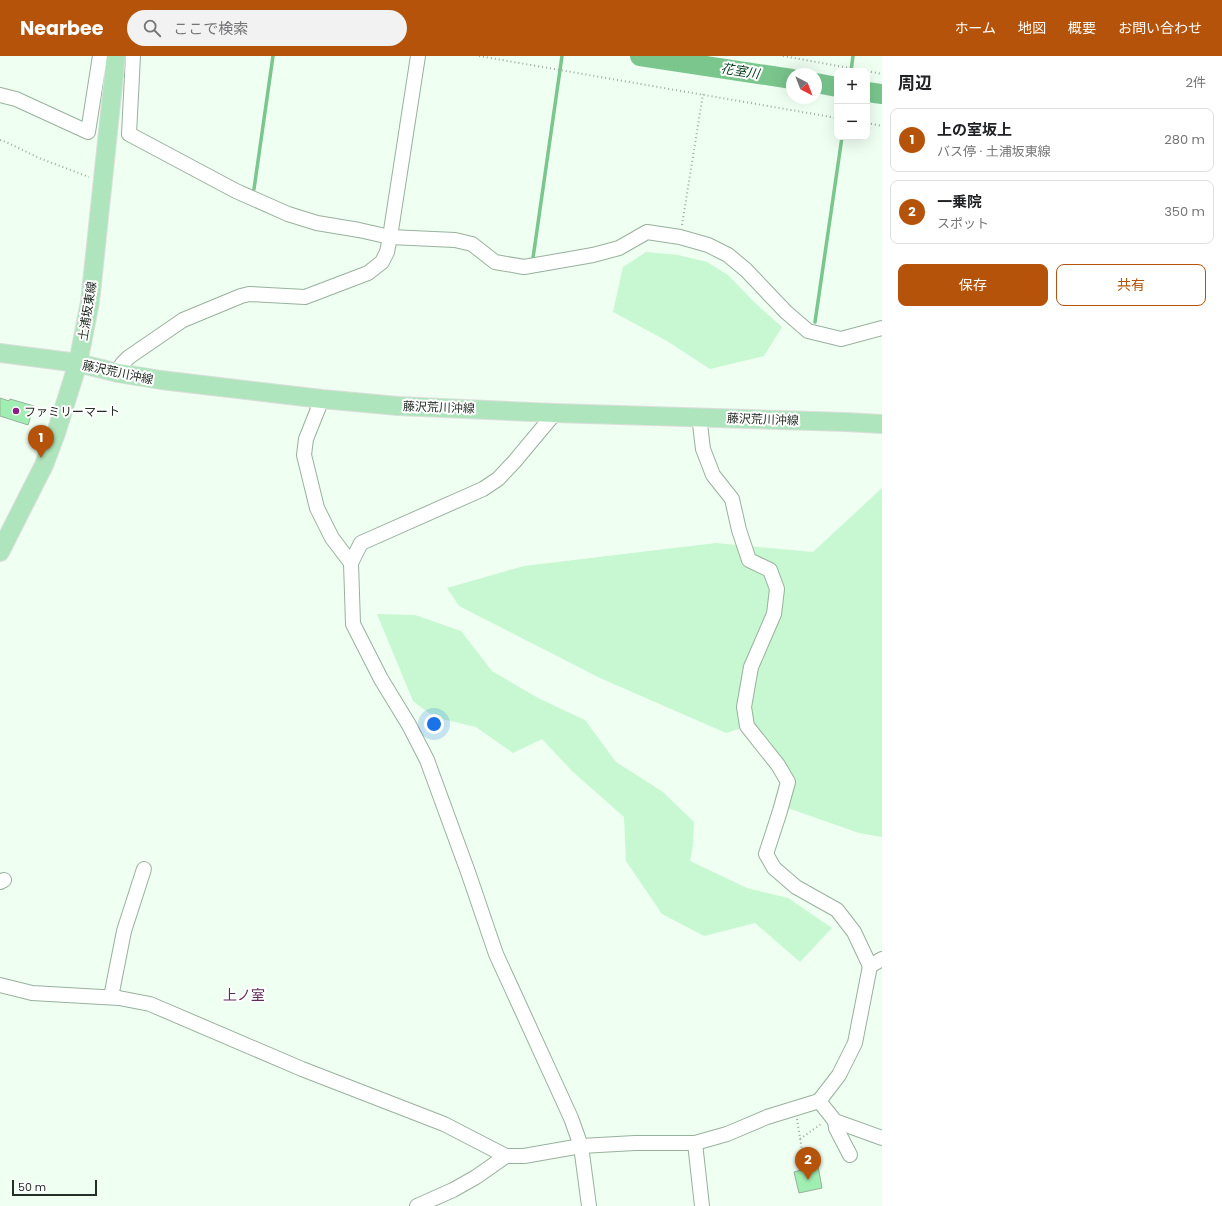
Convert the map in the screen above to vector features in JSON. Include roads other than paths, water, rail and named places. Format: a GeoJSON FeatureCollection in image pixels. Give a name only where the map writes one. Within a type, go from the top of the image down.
{"type":"FeatureCollection","features":[{"type":"Feature","properties":{"kind":"main road","name":"土浦坂東線"},"geometry":{"type":"LineString","coordinates":[[0,552],[44,465],[56,433],[78,363],[90,302],[116,56]]}},
{"type":"Feature","properties":{"kind":"main road","name":"藤沢荒川沖線"},"geometry":{"type":"LineString","coordinates":[[0,353],[78,363],[118,373],[161,380],[322,399],[398,406],[882,424]]}},
{"type":"Feature","properties":{"kind":"street"},"geometry":{"type":"LineString","coordinates":[[0,95],[16,100],[88,132],[100,56]]}},
{"type":"Feature","properties":{"kind":"street"},"geometry":{"type":"LineString","coordinates":[[133,56],[129,134],[236,191],[288,214],[317,223],[390,237],[455,240],[472,244],[495,262],[524,267],[593,255],[619,248],[647,232],[680,237],[708,245],[728,255],[746,270],[786,312],[808,331],[840,339],[882,328]]}},
{"type":"Feature","properties":{"kind":"street"},"geometry":{"type":"LineString","coordinates":[[118,373],[122,364],[129,357],[183,320],[249,294],[305,297],[368,273],[382,262],[387,252],[390,237],[418,56]]}},
{"type":"Feature","properties":{"kind":"street"},"geometry":{"type":"LineString","coordinates":[[322,399],[306,439],[304,455],[317,508],[332,538],[351,563]]}},
{"type":"Feature","properties":{"kind":"street"},"geometry":{"type":"LineString","coordinates":[[555,413],[498,479],[483,489],[361,543],[351,563],[353,624],[381,679],[409,725],[427,760],[496,954],[571,1118],[582,1146],[589,1206]]}},
{"type":"Feature","properties":{"kind":"street"},"geometry":{"type":"LineString","coordinates":[[0,985],[32,993],[111,997],[150,1004],[302,1069],[444,1124],[506,1156],[524,1156],[582,1146],[635,1143],[695,1144],[727,1134],[767,1117],[819,1101],[839,1075],[856,1043],[876,962],[837,910],[796,887],[774,868],[766,854],[788,782],[778,765],[747,726],[744,708],[751,667],[774,614],[777,588],[770,570],[749,560],[739,530],[732,499],[713,475],[703,449],[698,416]]}},
{"type":"Feature","properties":{"kind":"street"},"geometry":{"type":"LineString","coordinates":[[111,997],[124,931],[144,869]]}},
{"type":"Feature","properties":{"kind":"street"},"geometry":{"type":"LineString","coordinates":[[819,1101],[834,1119],[836,1128],[850,1155]]}},
{"type":"Feature","properties":{"kind":"street"},"geometry":{"type":"LineString","coordinates":[[834,1119],[882,1138]]}},
{"type":"Feature","properties":{"kind":"street"},"geometry":{"type":"LineString","coordinates":[[695,1144],[702,1206]]}},
{"type":"Feature","properties":{"kind":"street"},"geometry":{"type":"LineString","coordinates":[[417,1206],[476,1177],[506,1156]]}},
{"type":"Feature","properties":{"kind":"waterway"},"geometry":{"type":"LineString","coordinates":[[254,189],[273,56]]}},
{"type":"Feature","properties":{"kind":"waterway"},"geometry":{"type":"LineString","coordinates":[[533,258],[562,56]]}},
{"type":"Feature","properties":{"kind":"waterway","name":"花室川"},"geometry":{"type":"LineString","coordinates":[[640,56],[786,78]]}},
{"type":"Feature","properties":{"kind":"waterway"},"geometry":{"type":"LineString","coordinates":[[851,68],[853,56]]}},
{"type":"Feature","properties":{"kind":"waterway","name":"花室川"},"geometry":{"type":"LineString","coordinates":[[822,84],[834,86]]}},
{"type":"Feature","properties":{"kind":"waterway","name":"花室川"},"geometry":{"type":"LineString","coordinates":[[870,92],[882,94]]}},
{"type":"Feature","properties":{"kind":"waterway"},"geometry":{"type":"LineString","coordinates":[[815,322],[842,140]]}},
{"type":"Feature","properties":{"kind":"place","name":"ファミリーマート"},"geometry":{"type":"Point","coordinates":[16,411]}},
{"type":"Feature","properties":{"kind":"place","name":"上の室坂上"},"geometry":{"type":"Point","coordinates":[41,458]}},
{"type":"Feature","properties":{"kind":"place","name":"一乗院"},"geometry":{"type":"Point","coordinates":[808,1180]}},
{"type":"Feature","properties":{"kind":"district","name":"上ノ室"},"geometry":{"type":"Point","coordinates":[244,995]}}]}
